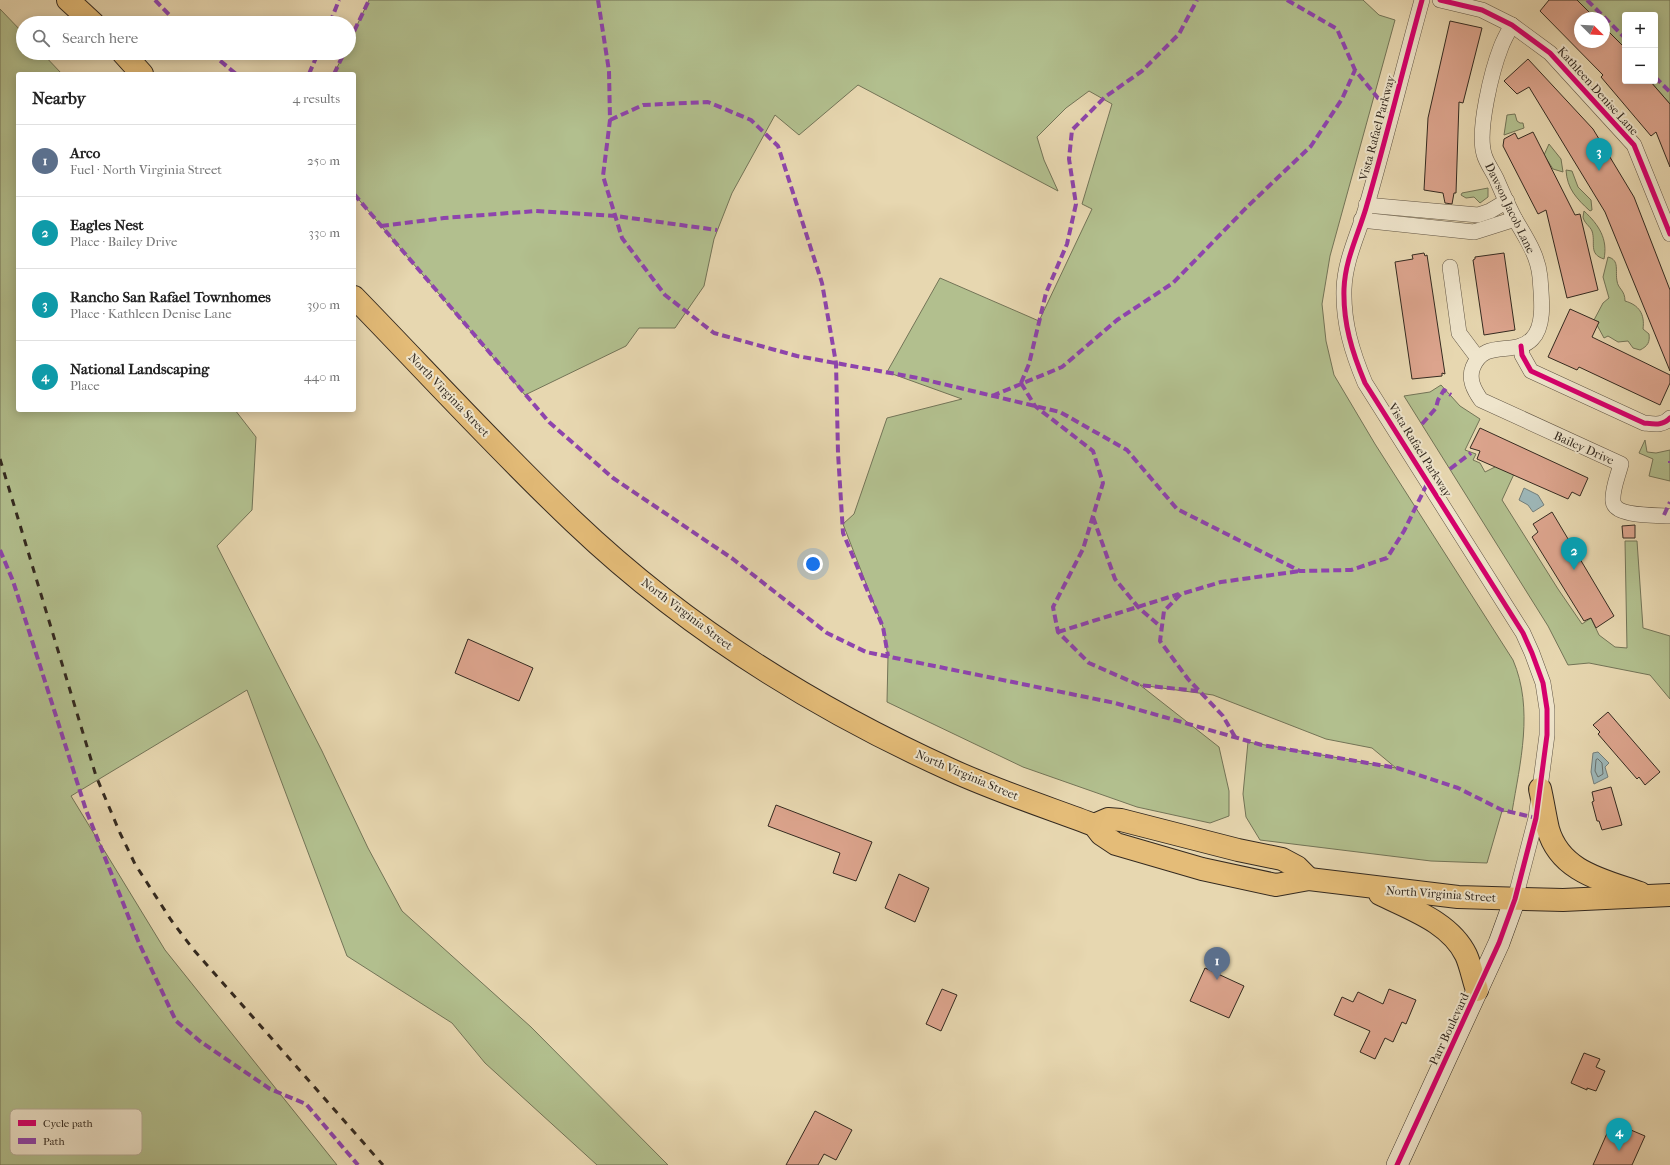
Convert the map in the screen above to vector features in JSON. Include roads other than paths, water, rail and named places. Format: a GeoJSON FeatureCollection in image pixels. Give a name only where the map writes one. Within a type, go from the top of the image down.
{"type":"FeatureCollection","features":[{"type":"Feature","properties":{"kind":"main road"},"geometry":{"type":"LineString","coordinates":[[68,0],[85,16]]}},
{"type":"Feature","properties":{"kind":"main road"},"geometry":{"type":"LineString","coordinates":[[129,60],[140,72]]}},
{"type":"Feature","properties":{"kind":"main road","name":"North Virginia Street"},"geometry":{"type":"LineString","coordinates":[[356,299],[574,523],[636,576],[692,620],[753,662],[807,696],[904,748],[1007,794],[1094,825],[1108,819],[1121,820],[1230,848],[1282,859],[1297,867],[1308,879],[1458,897],[1563,900],[1660,896]]}},
{"type":"Feature","properties":{"kind":"main road"},"geometry":{"type":"LineString","coordinates":[[1540,789],[1548,830],[1555,846],[1565,860],[1589,875],[1660,896]]}},
{"type":"Feature","properties":{"kind":"main road"},"geometry":{"type":"LineString","coordinates":[[1366,887],[1434,921],[1448,931],[1466,955],[1477,990]]}},
{"type":"Feature","properties":{"kind":"main road","name":"Parr Boulevard"},"geometry":{"type":"LineString","coordinates":[[1397,1165],[1499,943],[1514,899]]}},
{"type":"Feature","properties":{"kind":"street","name":"Vista Rafael Parkway"},"geometry":{"type":"LineString","coordinates":[[1422,0],[1362,220],[1347,262],[1344,288],[1344,310],[1348,338],[1355,360],[1365,383],[1523,632],[1543,683],[1547,709],[1548,735],[1536,818],[1514,899]]}},
{"type":"Feature","properties":{"kind":"street","name":"Kathleen Denise Lane"},"geometry":{"type":"LineString","coordinates":[[1440,0],[1482,10],[1512,25],[1550,52],[1634,145],[1670,234]]}},
{"type":"Feature","properties":{"kind":"street","name":"Dawson Jacob Lane"},"geometry":{"type":"LineString","coordinates":[[1512,25],[1501,47],[1488,96],[1481,137],[1484,154],[1506,201],[1526,236],[1536,260],[1542,308],[1540,320],[1533,338],[1521,346]]}},
{"type":"Feature","properties":{"kind":"street"},"geometry":{"type":"LineString","coordinates":[[1366,205],[1478,215],[1490,211],[1506,201]]}},
{"type":"Feature","properties":{"kind":"street"},"geometry":{"type":"LineString","coordinates":[[1362,220],[1474,232],[1516,219]]}},
{"type":"Feature","properties":{"kind":"street"},"geometry":{"type":"LineString","coordinates":[[1450,267],[1459,333],[1477,357],[1491,350],[1521,346],[1522,355],[1531,371],[1644,422],[1656,424],[1666,422],[1670,418]]}},
{"type":"Feature","properties":{"kind":"street","name":"Bailey Drive"},"geometry":{"type":"LineString","coordinates":[[1477,357],[1470,374],[1474,391],[1480,400],[1621,464],[1615,485],[1613,502],[1617,510],[1626,513],[1670,516]]}},
{"type":"Feature","properties":{"kind":"water"},"geometry":{"type":"Polygon","coordinates":[[[1524,488],[1538,495],[1544,505],[1533,512],[1528,505],[1519,500],[1524,488]]]}},
{"type":"Feature","properties":{"kind":"water"},"geometry":{"type":"Polygon","coordinates":[[[1598,752],[1609,763],[1605,767],[1608,777],[1594,784],[1591,772],[1593,753],[1598,752]]]}},
{"type":"Feature","properties":{"kind":"railway"},"geometry":{"type":"LineString","coordinates":[[0,459],[96,776],[135,864],[171,920],[193,949],[383,1165]]}},
{"type":"Feature","properties":{"kind":"place","name":"Rancho San Rafael Townhomes"},"geometry":{"type":"Point","coordinates":[1599,171]}},
{"type":"Feature","properties":{"kind":"place","name":"Eagles Nest"},"geometry":{"type":"Point","coordinates":[1574,570]}},
{"type":"Feature","properties":{"kind":"place","name":"Arco"},"geometry":{"type":"Point","coordinates":[1217,980]}},
{"type":"Feature","properties":{"kind":"place","name":"National Landscaping"},"geometry":{"type":"Point","coordinates":[1619,1151]}}]}
